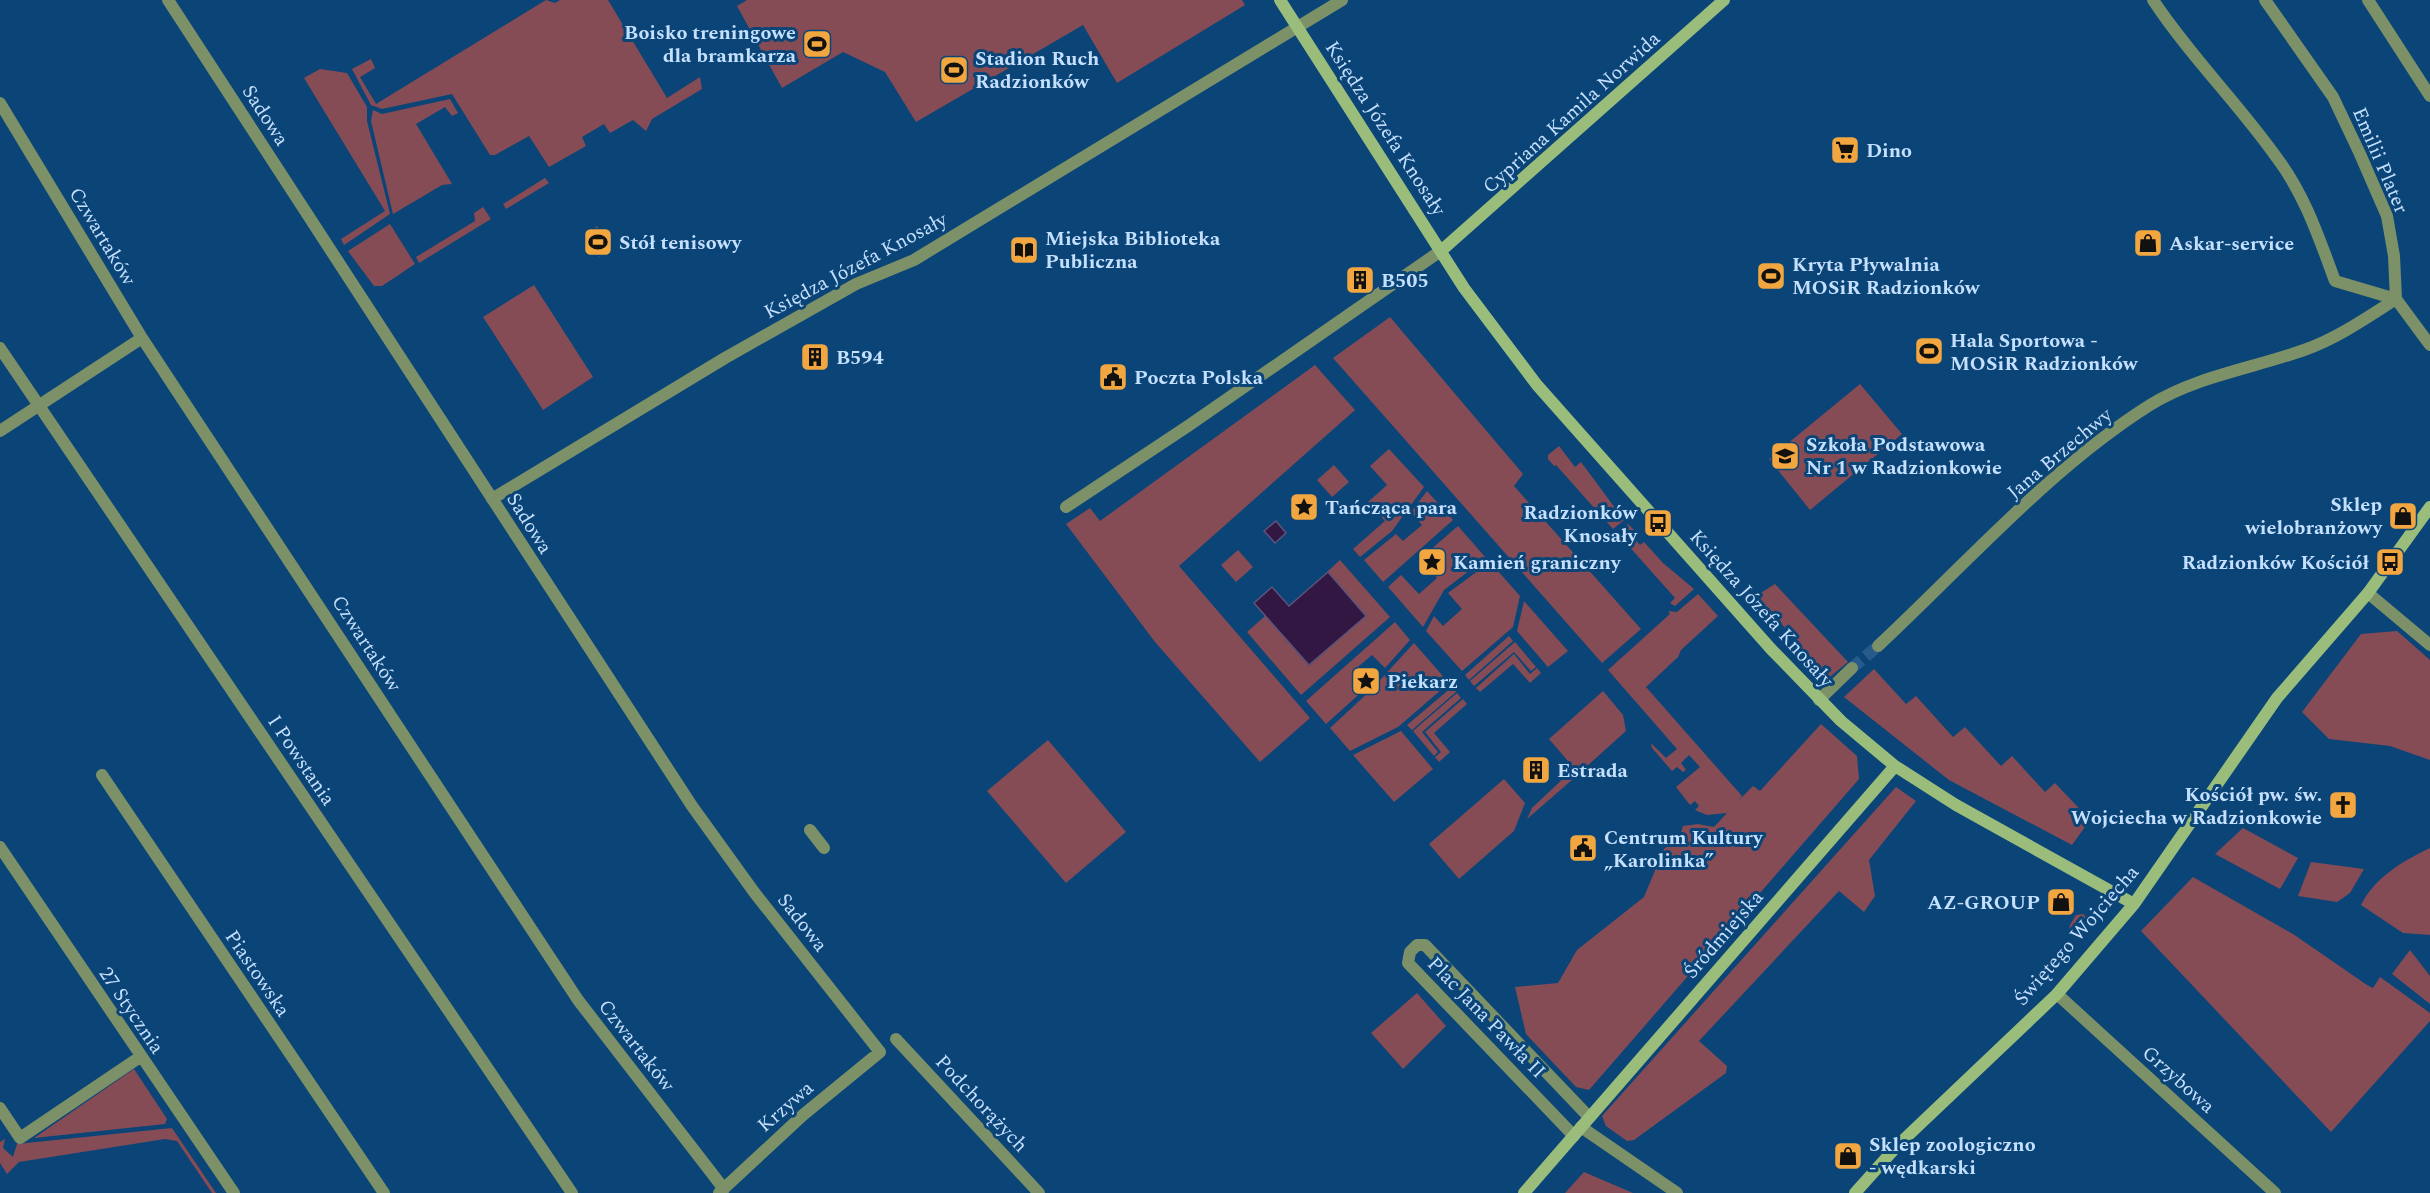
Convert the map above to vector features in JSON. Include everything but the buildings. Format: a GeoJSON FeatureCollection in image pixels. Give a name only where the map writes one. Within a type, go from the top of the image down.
{"type":"FeatureCollection","features":[{"type":"Feature","properties":{"kind":"street","name":"Sadowa"},"geometry":{"type":"LineString","coordinates":[[168,0],[692,806],[754,892],[880,1052]]}},
{"type":"Feature","properties":{"kind":"street","name":"Księdza Józefa Knosały"},"geometry":{"type":"LineString","coordinates":[[1280,0],[1442,250],[1464,288],[1537,385],[1712,584],[1819,700],[1895,766],[1956,805],[2134,904]]}},
{"type":"Feature","properties":{"kind":"street"},"geometry":{"type":"LineString","coordinates":[[1298,27],[1342,0]]}},
{"type":"Feature","properties":{"kind":"street","name":"Cypriana Kamila Norwida"},"geometry":{"type":"LineString","coordinates":[[1442,250],[1724,0]]}},
{"type":"Feature","properties":{"kind":"street"},"geometry":{"type":"LineString","coordinates":[[2153,0],[2178,39],[2278,158],[2307,207],[2335,281],[2396,299],[2430,345]]}},
{"type":"Feature","properties":{"kind":"street","name":"Emilii Plater"},"geometry":{"type":"LineString","coordinates":[[2265,0],[2333,97],[2360,153],[2387,216],[2394,256],[2396,299]]}},
{"type":"Feature","properties":{"kind":"street"},"geometry":{"type":"LineString","coordinates":[[2368,0],[2430,96]]}},
{"type":"Feature","properties":{"kind":"street","name":"Księdza Józefa Knosały"},"geometry":{"type":"LineString","coordinates":[[492,499],[776,329],[856,284],[914,260],[1298,27]]}},
{"type":"Feature","properties":{"kind":"street","name":"Czwartaków"},"geometry":{"type":"LineString","coordinates":[[0,103],[142,338],[578,1000],[722,1191]]}},
{"type":"Feature","properties":{"kind":"street"},"geometry":{"type":"LineString","coordinates":[[1066,507],[1188,426],[1442,250]]}},
{"type":"Feature","properties":{"kind":"street","name":"Jana Brzechwy"},"geometry":{"type":"LineString","coordinates":[[1878,646],[1954,571],[2091,446],[2150,405],[2168,395],[2241,368],[2306,350],[2396,299]]}},
{"type":"Feature","properties":{"kind":"street"},"geometry":{"type":"LineString","coordinates":[[0,431],[142,338]]}},
{"type":"Feature","properties":{"kind":"street","name":"I Powstania"},"geometry":{"type":"LineString","coordinates":[[0,348],[572,1193]]}},
{"type":"Feature","properties":{"kind":"street","name":"Świętego Wojciecha"},"geometry":{"type":"LineString","coordinates":[[1855,1193],[1897,1146],[2057,994],[2134,904],[2277,698],[2368,593],[2430,507]]}},
{"type":"Feature","properties":{"kind":"street"},"geometry":{"type":"LineString","coordinates":[[2368,593],[2430,645]]}},
{"type":"Feature","properties":{"kind":"street"},"geometry":{"type":"LineString","coordinates":[[1819,700],[1852,668]]}},
{"type":"Feature","properties":{"kind":"street","name":"Śródmiejska"},"geometry":{"type":"LineString","coordinates":[[1524,1193],[1895,766]]}},
{"type":"Feature","properties":{"kind":"street","name":"Piastowska"},"geometry":{"type":"LineString","coordinates":[[102,775],[384,1193]]}},
{"type":"Feature","properties":{"kind":"street"},"geometry":{"type":"LineString","coordinates":[[810,830],[824,848]]}},
{"type":"Feature","properties":{"kind":"street","name":"27 Stycznia"},"geometry":{"type":"LineString","coordinates":[[0,847],[234,1193]]}},
{"type":"Feature","properties":{"kind":"street","name":"Plac Jana Pawła II"},"geometry":{"type":"LineString","coordinates":[[1417,945],[1425,945],[1581,1126],[1407,963],[1410,952],[1417,945]]}},
{"type":"Feature","properties":{"kind":"street","name":"Grzybowa"},"geometry":{"type":"LineString","coordinates":[[2057,994],[2275,1193]]}},
{"type":"Feature","properties":{"kind":"street","name":"Podchorążych"},"geometry":{"type":"LineString","coordinates":[[896,1039],[1039,1193]]}},
{"type":"Feature","properties":{"kind":"street","name":"Krzywa"},"geometry":{"type":"LineString","coordinates":[[722,1191],[803,1115],[880,1052]]}},
{"type":"Feature","properties":{"kind":"street"},"geometry":{"type":"LineString","coordinates":[[0,1108],[20,1138],[140,1057]]}},
{"type":"Feature","properties":{"kind":"street"},"geometry":{"type":"LineString","coordinates":[[1581,1126],[1677,1193]]}},
{"type":"Feature","properties":{"kind":"shaded area"},"geometry":{"type":"Polygon","coordinates":[[[546,0],[555,3],[560,0],[608,0],[667,98],[700,77],[702,89],[652,119],[646,131],[633,120],[610,133],[604,124],[582,137],[586,146],[549,167],[529,136],[495,155],[490,155],[452,94],[382,109],[371,105],[352,69],[371,59],[375,68],[360,77],[376,104],[546,0]]]}},
{"type":"Feature","properties":{"kind":"shaded area"},"geometry":{"type":"Polygon","coordinates":[[[747,0],[1242,0],[1245,5],[1117,83],[1083,25],[916,122],[885,72],[843,52],[782,88],[737,6],[747,0]]]}},
{"type":"Feature","properties":{"kind":"shaded area"},"geometry":{"type":"Polygon","coordinates":[[[320,69],[347,73],[367,107],[367,121],[390,214],[344,245],[341,239],[385,211],[304,78],[320,69]]]}},
{"type":"Feature","properties":{"kind":"shaded area"},"geometry":{"type":"Polygon","coordinates":[[[450,99],[458,113],[452,116],[445,107],[416,124],[452,184],[442,185],[393,214],[371,121],[373,110],[382,114],[450,99]]]}},
{"type":"Feature","properties":{"kind":"shaded area"},"geometry":{"type":"Polygon","coordinates":[[[545,178],[549,183],[506,209],[503,204],[545,178]]]}},
{"type":"Feature","properties":{"kind":"shaded area"},"geometry":{"type":"Polygon","coordinates":[[[483,207],[491,219],[419,263],[416,257],[475,221],[474,213],[483,207]]]}},
{"type":"Feature","properties":{"kind":"shaded area"},"geometry":{"type":"Polygon","coordinates":[[[390,224],[415,264],[382,286],[374,286],[348,251],[390,224]]]}},
{"type":"Feature","properties":{"kind":"shaded area","name":"Stół tenisowy"},"geometry":{"type":"Polygon","coordinates":[[[597,226],[612,249],[599,257],[585,234],[597,226]]]}},
{"type":"Feature","properties":{"kind":"shaded area"},"geometry":{"type":"Polygon","coordinates":[[[534,285],[593,377],[543,410],[483,317],[534,285]]]}},
{"type":"Feature","properties":{"kind":"shaded area"},"geometry":{"type":"Polygon","coordinates":[[[1390,317],[1523,474],[1514,486],[1641,629],[1602,663],[1333,358],[1390,317]]]}},
{"type":"Feature","properties":{"kind":"shaded area"},"geometry":{"type":"Polygon","coordinates":[[[1315,365],[1355,410],[1179,566],[1310,718],[1260,762],[1155,642],[1066,524],[1090,508],[1100,521],[1315,365]]]}},
{"type":"Feature","properties":{"kind":"shaded area"},"geometry":{"type":"Polygon","coordinates":[[[1860,384],[1902,434],[1810,510],[1769,459],[1860,384]]]}},
{"type":"Feature","properties":{"kind":"shaded area"},"geometry":{"type":"Polygon","coordinates":[[[1559,446],[1575,467],[1581,462],[1624,520],[1613,529],[1548,459],[1548,455],[1559,446]]]}},
{"type":"Feature","properties":{"kind":"shaded area"},"geometry":{"type":"Polygon","coordinates":[[[1389,449],[1424,487],[1392,531],[1360,557],[1353,549],[1385,521],[1368,502],[1387,485],[1370,466],[1389,449]]]}},
{"type":"Feature","properties":{"kind":"shaded area"},"geometry":{"type":"Polygon","coordinates":[[[1334,465],[1349,482],[1332,497],[1317,480],[1334,465]]]}},
{"type":"Feature","properties":{"kind":"shaded area"},"geometry":{"type":"Polygon","coordinates":[[[1427,491],[1453,520],[1383,582],[1364,560],[1396,534],[1403,541],[1422,525],[1411,512],[1427,491]]]}},
{"type":"Feature","properties":{"kind":"shaded area"},"geometry":{"type":"Polygon","coordinates":[[[1276,521],[1286,533],[1275,543],[1264,531],[1276,521]]]}},
{"type":"Feature","properties":{"kind":"shaded area"},"geometry":{"type":"Polygon","coordinates":[[[1628,524],[1636,532],[1632,536],[1640,545],[1644,542],[1663,563],[1694,589],[1675,606],[1670,603],[1675,598],[1618,534],[1628,524]]]}},
{"type":"Feature","properties":{"kind":"shaded area"},"geometry":{"type":"Polygon","coordinates":[[[1458,526],[1486,558],[1444,590],[1423,627],[1388,587],[1401,575],[1419,594],[1437,578],[1421,558],[1458,526]]]}},
{"type":"Feature","properties":{"kind":"shaded area"},"geometry":{"type":"Polygon","coordinates":[[[1238,550],[1253,567],[1236,582],[1221,565],[1238,550]]]}},
{"type":"Feature","properties":{"kind":"shaded area"},"geometry":{"type":"Polygon","coordinates":[[[1340,560],[1390,617],[1301,695],[1247,632],[1265,616],[1309,666],[1366,616],[1328,571],[1340,560]]]}},
{"type":"Feature","properties":{"kind":"shaded area"},"geometry":{"type":"Polygon","coordinates":[[[1490,562],[1520,596],[1513,627],[1462,671],[1426,631],[1434,616],[1443,626],[1462,609],[1448,593],[1490,562]]]}},
{"type":"Feature","properties":{"kind":"shaded area"},"geometry":{"type":"Polygon","coordinates":[[[1328,572],[1366,616],[1309,665],[1254,603],[1272,587],[1289,606],[1328,572]]]}},
{"type":"Feature","properties":{"kind":"shaded area"},"geometry":{"type":"Polygon","coordinates":[[[1775,584],[1848,662],[1826,680],[1794,645],[1795,639],[1759,599],[1751,599],[1775,584]]]}},
{"type":"Feature","properties":{"kind":"shaded area"},"geometry":{"type":"Polygon","coordinates":[[[1698,594],[1718,616],[1646,687],[1742,796],[1738,801],[1753,786],[1760,791],[1821,724],[1857,756],[1859,779],[1589,1090],[1576,1087],[1526,1034],[1515,987],[1558,983],[1577,950],[1644,897],[1664,849],[1681,833],[1683,826],[1698,824],[1714,827],[1727,813],[1707,815],[1695,810],[1699,806],[1695,801],[1690,805],[1676,787],[1700,767],[1689,755],[1681,763],[1686,770],[1683,772],[1677,767],[1672,771],[1652,748],[1651,743],[1666,758],[1677,749],[1608,670],[1670,614],[1668,611],[1677,612],[1698,594]]]}},
{"type":"Feature","properties":{"kind":"shaded area"},"geometry":{"type":"Polygon","coordinates":[[[1524,601],[1568,651],[1548,667],[1517,631],[1524,601]]]}},
{"type":"Feature","properties":{"kind":"shaded area"},"geometry":{"type":"Polygon","coordinates":[[[1395,622],[1410,640],[1385,668],[1372,655],[1353,671],[1366,688],[1326,724],[1306,701],[1395,622]]]}},
{"type":"Feature","properties":{"kind":"shaded area"},"geometry":{"type":"Polygon","coordinates":[[[2397,631],[2430,660],[2430,760],[2390,746],[2329,739],[2302,712],[2361,634],[2397,631]]]}},
{"type":"Feature","properties":{"kind":"shaded area"},"geometry":{"type":"Polygon","coordinates":[[[1509,636],[1513,641],[1469,680],[1465,675],[1509,636]]]}},
{"type":"Feature","properties":{"kind":"shaded area"},"geometry":{"type":"Polygon","coordinates":[[[1515,642],[1536,667],[1531,671],[1514,652],[1474,686],[1470,681],[1515,642]]]}},
{"type":"Feature","properties":{"kind":"shaded area"},"geometry":{"type":"Polygon","coordinates":[[[1414,643],[1449,683],[1398,727],[1350,751],[1330,728],[1370,691],[1414,643]]]}},
{"type":"Feature","properties":{"kind":"shaded area"},"geometry":{"type":"Polygon","coordinates":[[[1514,654],[1530,674],[1537,668],[1541,673],[1530,683],[1513,664],[1480,692],[1476,688],[1514,654]]]}},
{"type":"Feature","properties":{"kind":"shaded area"},"geometry":{"type":"Polygon","coordinates":[[[1874,669],[1906,704],[1916,696],[1953,737],[1965,727],[2001,766],[2012,756],[2045,792],[2055,783],[2090,820],[2072,845],[1949,780],[1844,697],[1874,669]]]}},
{"type":"Feature","properties":{"kind":"shaded area"},"geometry":{"type":"Polygon","coordinates":[[[1452,687],[1456,692],[1412,730],[1407,725],[1452,687]]]}},
{"type":"Feature","properties":{"kind":"shaded area"},"geometry":{"type":"Polygon","coordinates":[[[1603,691],[1623,715],[1626,731],[1576,776],[1572,770],[1574,768],[1549,739],[1603,691]]]}},
{"type":"Feature","properties":{"kind":"shaded area"},"geometry":{"type":"Polygon","coordinates":[[[1457,693],[1461,698],[1422,732],[1438,752],[1434,756],[1413,731],[1457,693]]]}},
{"type":"Feature","properties":{"kind":"shaded area"},"geometry":{"type":"Polygon","coordinates":[[[1463,699],[1467,704],[1434,733],[1450,752],[1439,762],[1435,757],[1441,752],[1425,732],[1463,699]]]}},
{"type":"Feature","properties":{"kind":"shaded area"},"geometry":{"type":"Polygon","coordinates":[[[1401,731],[1433,769],[1394,802],[1353,755],[1401,731]]]}},
{"type":"Feature","properties":{"kind":"shaded area"},"geometry":{"type":"Polygon","coordinates":[[[1048,740],[1126,832],[1066,883],[987,791],[1048,740]]]}},
{"type":"Feature","properties":{"kind":"shaded area"},"geometry":{"type":"Polygon","coordinates":[[[1568,774],[1573,779],[1527,819],[1532,808],[1568,774]]]}},
{"type":"Feature","properties":{"kind":"shaded area"},"geometry":{"type":"Polygon","coordinates":[[[1504,779],[1525,803],[1514,831],[1459,879],[1429,844],[1504,779]]]}},
{"type":"Feature","properties":{"kind":"shaded area"},"geometry":{"type":"Polygon","coordinates":[[[1896,787],[1916,801],[1869,860],[1875,896],[1864,912],[1839,891],[1699,1041],[1727,1066],[1726,1073],[1634,1140],[1627,1141],[1606,1126],[1602,1116],[1896,787]]]}},
{"type":"Feature","properties":{"kind":"shaded area"},"geometry":{"type":"Polygon","coordinates":[[[2243,828],[2298,858],[2280,889],[2215,854],[2243,828]]]}},
{"type":"Feature","properties":{"kind":"shaded area"},"geometry":{"type":"Polygon","coordinates":[[[2430,848],[2430,935],[2403,933],[2361,905],[2382,878],[2400,864],[2430,848]]]}},
{"type":"Feature","properties":{"kind":"shaded area"},"geometry":{"type":"Polygon","coordinates":[[[2311,862],[2364,869],[2350,893],[2337,902],[2298,896],[2311,862]]]}},
{"type":"Feature","properties":{"kind":"shaded area"},"geometry":{"type":"Polygon","coordinates":[[[2193,877],[2293,934],[2367,985],[2373,988],[2380,977],[2430,1013],[2430,1021],[2331,1132],[2141,931],[2193,877]]]}},
{"type":"Feature","properties":{"kind":"shaded area"},"geometry":{"type":"Polygon","coordinates":[[[2083,914],[2088,926],[2081,937],[2074,938],[2068,933],[2070,925],[2076,915],[2083,914]]]}},
{"type":"Feature","properties":{"kind":"shaded area"},"geometry":{"type":"Polygon","coordinates":[[[2410,950],[2430,976],[2430,1004],[2392,974],[2410,950]]]}},
{"type":"Feature","properties":{"kind":"shaded area"},"geometry":{"type":"Polygon","coordinates":[[[1417,993],[1446,1026],[1403,1069],[1371,1033],[1417,993]]]}},
{"type":"Feature","properties":{"kind":"shaded area"},"geometry":{"type":"Polygon","coordinates":[[[134,1069],[167,1119],[165,1124],[34,1138],[134,1069]]]}},
{"type":"Feature","properties":{"kind":"shaded area"},"geometry":{"type":"Polygon","coordinates":[[[172,1128],[216,1193],[212,1193],[177,1141],[165,1139],[19,1162],[7,1174],[0,1163],[0,1142],[5,1139],[3,1148],[13,1157],[17,1144],[172,1128]]]}},
{"type":"Feature","properties":{"kind":"shaded area"},"geometry":{"type":"Polygon","coordinates":[[[1584,1172],[1633,1193],[1565,1193],[1584,1172]]]}},
{"type":"Feature","properties":{"kind":"tunnel"},"geometry":{"type":"LineString","coordinates":[[1852,668],[1878,646]]}},
{"type":"Feature","properties":{"kind":"place","name":"Boisko treningowe dla bramkarza"},"geometry":{"type":"Point","coordinates":[817,44]}},
{"type":"Feature","properties":{"kind":"place","name":"Stadion Ruch Radzionków"},"geometry":{"type":"Point","coordinates":[954,70]}},
{"type":"Feature","properties":{"kind":"place","name":"Dino"},"geometry":{"type":"Point","coordinates":[1845,150]}},
{"type":"Feature","properties":{"kind":"place","name":"Stół tenisowy"},"geometry":{"type":"Point","coordinates":[598,242]}},
{"type":"Feature","properties":{"kind":"place","name":"Askar-service"},"geometry":{"type":"Point","coordinates":[2148,243]}},
{"type":"Feature","properties":{"kind":"place","name":"Miejska Biblioteka Publiczna"},"geometry":{"type":"Point","coordinates":[1024,250]}},
{"type":"Feature","properties":{"kind":"place","name":"Kryta Pływalnia MOSiR Radzionków"},"geometry":{"type":"Point","coordinates":[1771,276]}},
{"type":"Feature","properties":{"kind":"place","name":"B505"},"geometry":{"type":"Point","coordinates":[1360,280]}},
{"type":"Feature","properties":{"kind":"place","name":"Hala Sportowa - MOSiR Radzionków"},"geometry":{"type":"Point","coordinates":[1929,351]}},
{"type":"Feature","properties":{"kind":"place","name":"B594"},"geometry":{"type":"Point","coordinates":[815,357]}},
{"type":"Feature","properties":{"kind":"place","name":"Poczta Polska"},"geometry":{"type":"Point","coordinates":[1113,377]}},
{"type":"Feature","properties":{"kind":"place","name":"Szkoła Podstawowa Nr 1 w Radzionkowie"},"geometry":{"type":"Point","coordinates":[1785,456]}},
{"type":"Feature","properties":{"kind":"place","name":"Tańcząca para"},"geometry":{"type":"Point","coordinates":[1304,507]}},
{"type":"Feature","properties":{"kind":"place","name":"Sklep wielobranżowy"},"geometry":{"type":"Point","coordinates":[2403,516]}},
{"type":"Feature","properties":{"kind":"place","name":"Radzionków Knosały"},"geometry":{"type":"Point","coordinates":[1658,523]}},
{"type":"Feature","properties":{"kind":"place","name":"Kamień graniczny"},"geometry":{"type":"Point","coordinates":[1432,562]}},
{"type":"Feature","properties":{"kind":"place","name":"Radzionków Kościół"},"geometry":{"type":"Point","coordinates":[2390,562]}},
{"type":"Feature","properties":{"kind":"place","name":"Piekarz"},"geometry":{"type":"Point","coordinates":[1366,681]}},
{"type":"Feature","properties":{"kind":"place","name":"Estrada"},"geometry":{"type":"Point","coordinates":[1536,770]}},
{"type":"Feature","properties":{"kind":"place","name":"Kościół pw. św. Wojciecha w Radzionkowie"},"geometry":{"type":"Point","coordinates":[2343,805]}},
{"type":"Feature","properties":{"kind":"place","name":"Centrum Kultury „Karolinka”"},"geometry":{"type":"Point","coordinates":[1583,848]}},
{"type":"Feature","properties":{"kind":"place","name":"AZ-GROUP"},"geometry":{"type":"Point","coordinates":[2061,902]}},
{"type":"Feature","properties":{"kind":"place","name":"Sklep zoologiczno - wędkarski"},"geometry":{"type":"Point","coordinates":[1848,1156]}}]}
